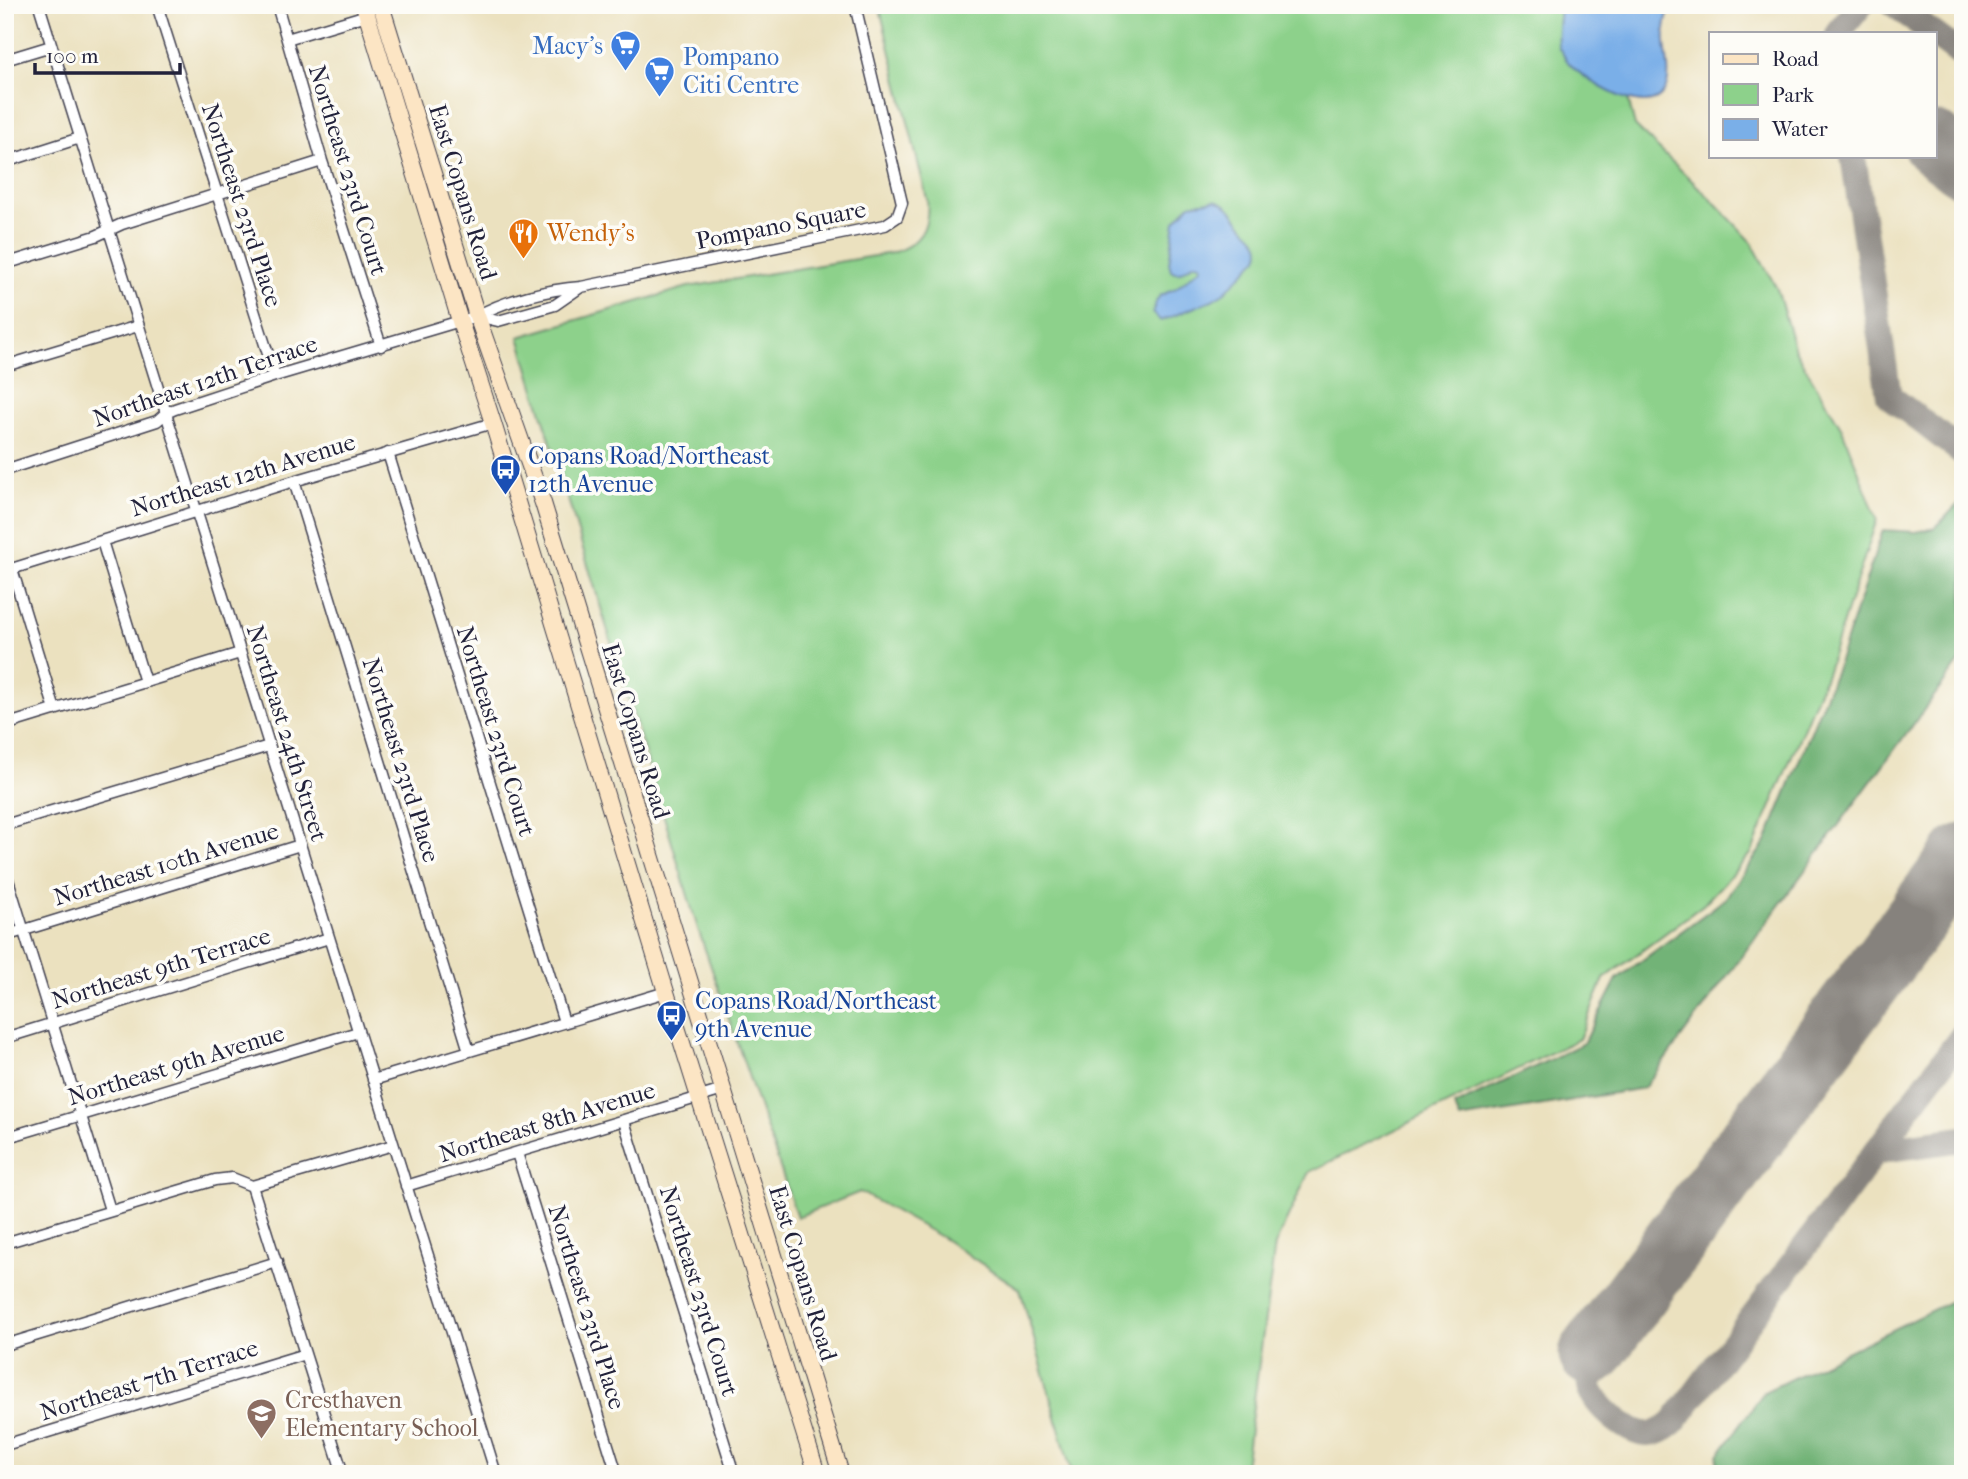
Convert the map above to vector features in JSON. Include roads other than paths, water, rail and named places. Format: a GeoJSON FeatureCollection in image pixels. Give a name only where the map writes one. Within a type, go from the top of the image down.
{"type":"FeatureCollection","features":[{"type":"Feature","properties":{"kind":"main road","name":"East Copans Road"},"geometry":{"type":"LineString","coordinates":[[370,8],[389,32],[477,316],[543,503],[841,1474]]}},
{"type":"Feature","properties":{"kind":"main road","name":"East Copans Road"},"geometry":{"type":"LineString","coordinates":[[370,8],[460,321],[817,1474]]}},
{"type":"Feature","properties":{"kind":"street","name":"Northeast 24th Street"},"geometry":{"type":"LineString","coordinates":[[39,5],[496,1474]]}},
{"type":"Feature","properties":{"kind":"street","name":"Northeast 23rd Place"},"geometry":{"type":"LineString","coordinates":[[157,5],[275,376]]}},
{"type":"Feature","properties":{"kind":"street","name":"Northeast 23rd Court"},"geometry":{"type":"LineString","coordinates":[[277,5],[322,161],[381,346]]}},
{"type":"Feature","properties":{"kind":"street","name":"Pompano Square"},"geometry":{"type":"LineString","coordinates":[[460,321],[477,316],[498,321],[555,305],[581,287],[885,225],[897,217],[902,203],[855,5]]}},
{"type":"Feature","properties":{"kind":"street"},"geometry":{"type":"LineString","coordinates":[[287,39],[370,8]]}},
{"type":"Feature","properties":{"kind":"street"},"geometry":{"type":"LineString","coordinates":[[5,60],[51,46]]}},
{"type":"Feature","properties":{"kind":"street"},"geometry":{"type":"LineString","coordinates":[[5,162],[80,138]]}},
{"type":"Feature","properties":{"kind":"street"},"geometry":{"type":"LineString","coordinates":[[5,264],[322,161]]}},
{"type":"Feature","properties":{"kind":"street","name":"Northeast 12th Terrace"},"geometry":{"type":"LineString","coordinates":[[5,470],[157,421],[175,409],[275,376],[460,321]]}},
{"type":"Feature","properties":{"kind":"street"},"geometry":{"type":"LineString","coordinates":[[5,366],[138,326]]}},
{"type":"Feature","properties":{"kind":"street","name":"Northeast 12th Avenue"},"geometry":{"type":"LineString","coordinates":[[9,570],[294,481],[493,423]]}},
{"type":"Feature","properties":{"kind":"street","name":"Northeast 23rd Court"},"geometry":{"type":"LineString","coordinates":[[388,453],[564,1022]]}},
{"type":"Feature","properties":{"kind":"street","name":"Northeast 23rd Place"},"geometry":{"type":"LineString","coordinates":[[294,481],[469,1051]]}},
{"type":"Feature","properties":{"kind":"street"},"geometry":{"type":"LineString","coordinates":[[102,541],[145,682]]}},
{"type":"Feature","properties":{"kind":"street"},"geometry":{"type":"LineString","coordinates":[[9,570],[55,710]]}},
{"type":"Feature","properties":{"kind":"street"},"geometry":{"type":"LineString","coordinates":[[5,725],[240,653]]}},
{"type":"Feature","properties":{"kind":"street"},"geometry":{"type":"LineString","coordinates":[[5,825],[269,746]]}},
{"type":"Feature","properties":{"kind":"street","name":"Northeast 10th Avenue"},"geometry":{"type":"LineString","coordinates":[[5,936],[300,845]]}},
{"type":"Feature","properties":{"kind":"street"},"geometry":{"type":"LineString","coordinates":[[5,870],[110,1210]]}},
{"type":"Feature","properties":{"kind":"street","name":"Northeast 9th Terrace"},"geometry":{"type":"LineString","coordinates":[[5,1038],[329,938]]}},
{"type":"Feature","properties":{"kind":"street"},"geometry":{"type":"LineString","coordinates":[[373,1080],[666,992]]}},
{"type":"Feature","properties":{"kind":"street","name":"Northeast 9th Avenue"},"geometry":{"type":"LineString","coordinates":[[5,1138],[358,1032]]}},
{"type":"Feature","properties":{"kind":"street","name":"Northeast 8th Avenue"},"geometry":{"type":"LineString","coordinates":[[406,1186],[723,1090]]}},
{"type":"Feature","properties":{"kind":"street","name":"Northeast 23rd Court"},"geometry":{"type":"LineString","coordinates":[[624,1121],[734,1474]]}},
{"type":"Feature","properties":{"kind":"street"},"geometry":{"type":"LineString","coordinates":[[5,1243],[215,1180],[232,1178],[253,1186],[393,1145]]}},
{"type":"Feature","properties":{"kind":"street","name":"Northeast 23rd Place"},"geometry":{"type":"LineString","coordinates":[[517,1153],[617,1474]]}},
{"type":"Feature","properties":{"kind":"street"},"geometry":{"type":"LineString","coordinates":[[253,1186],[343,1474]]}},
{"type":"Feature","properties":{"kind":"street"},"geometry":{"type":"LineString","coordinates":[[5,1345],[276,1262]]}},
{"type":"Feature","properties":{"kind":"street","name":"Northeast 7th Terrace"},"geometry":{"type":"LineString","coordinates":[[5,1445],[306,1354]]}},
{"type":"Feature","properties":{"kind":"water"},"geometry":{"type":"Polygon","coordinates":[[[1560,5],[1671,5],[1665,28],[1668,73],[1665,90],[1657,99],[1645,102],[1631,100],[1616,95],[1587,78],[1567,60],[1559,48],[1560,5]]]}},
{"type":"Feature","properties":{"kind":"water"},"geometry":{"type":"Polygon","coordinates":[[[1215,200],[1228,207],[1257,240],[1260,248],[1258,258],[1225,292],[1161,321],[1152,313],[1157,300],[1202,267],[1201,264],[1195,263],[1180,272],[1171,270],[1169,263],[1175,221],[1190,204],[1215,200]]]}},
{"type":"Feature","properties":{"kind":"place","name":"Macy's"},"geometry":{"type":"Point","coordinates":[626,73]}},
{"type":"Feature","properties":{"kind":"place","name":"Pompano Citi Centre"},"geometry":{"type":"Point","coordinates":[660,98]}},
{"type":"Feature","properties":{"kind":"place","name":"Wendy's"},"geometry":{"type":"Point","coordinates":[524,260]}},
{"type":"Feature","properties":{"kind":"place","name":"Copans Road/Northeast 12th Avenue"},"geometry":{"type":"Point","coordinates":[505,497]}},
{"type":"Feature","properties":{"kind":"place","name":"Copans Road/Northeast 9th Avenue"},"geometry":{"type":"Point","coordinates":[672,1042]}},
{"type":"Feature","properties":{"kind":"place","name":"Cresthaven Elementary School"},"geometry":{"type":"Point","coordinates":[262,1441]}}]}
